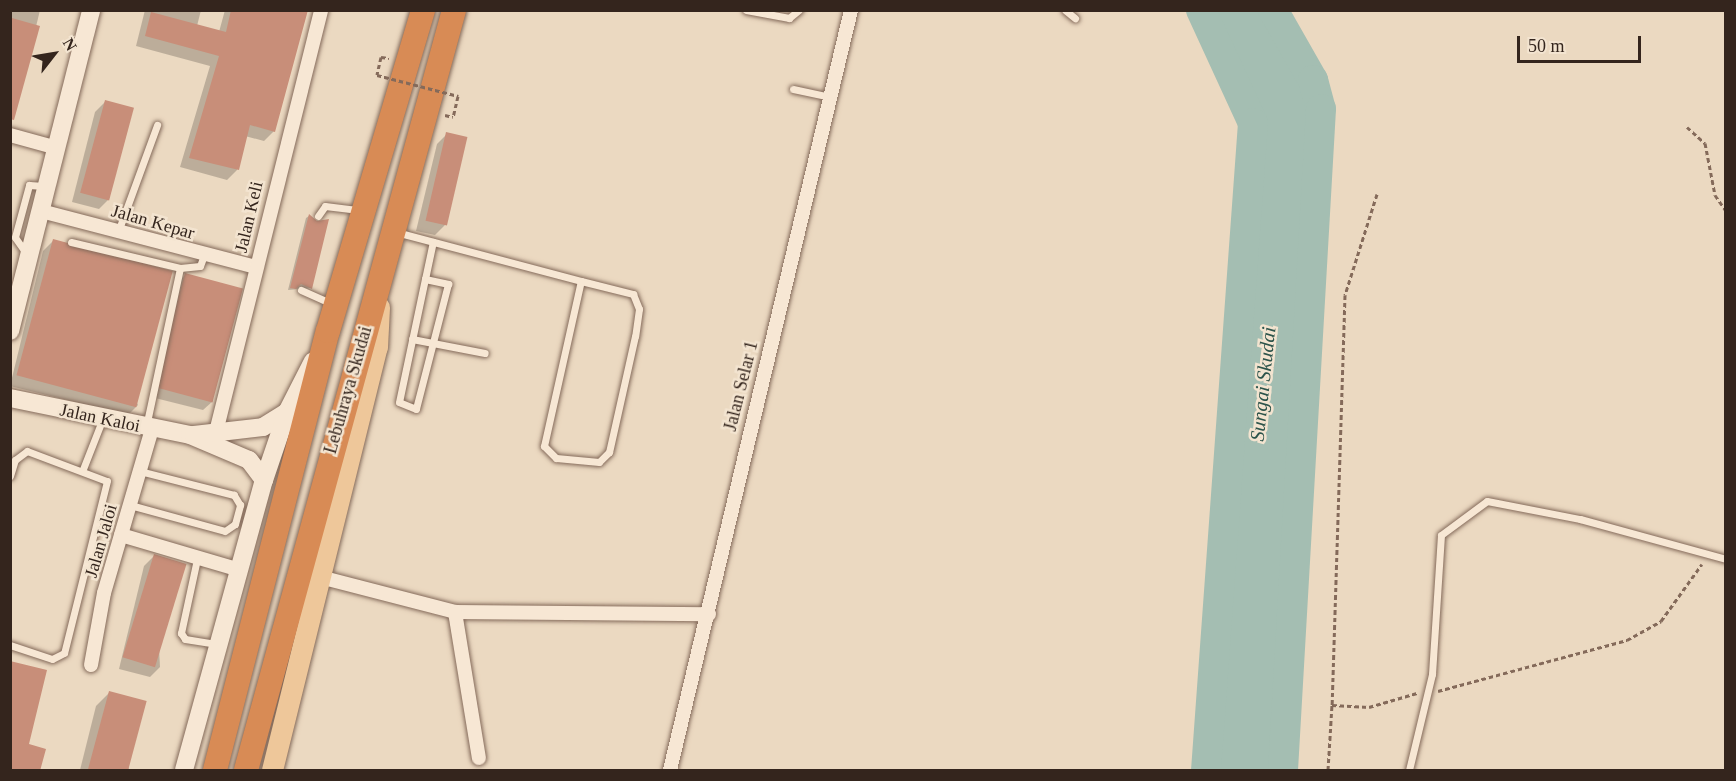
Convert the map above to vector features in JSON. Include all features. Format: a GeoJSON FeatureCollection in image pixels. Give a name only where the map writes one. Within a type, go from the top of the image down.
{"type":"FeatureCollection","features":[{"type":"Feature","properties":{"kind":"highway","name":"Lebuhraya Skudai"},"geometry":{"type":"LineString","coordinates":[[215,771],[335,305],[423,10]]}},
{"type":"Feature","properties":{"kind":"highway","name":"Lebuhraya Skudai"},"geometry":{"type":"LineString","coordinates":[[247,771],[454,10]]}},
{"type":"Feature","properties":{"kind":"main road"},"geometry":{"type":"LineString","coordinates":[[272,771],[377,347],[380,276]]}},
{"type":"Feature","properties":{"kind":"street"},"geometry":{"type":"LineString","coordinates":[[10,331],[18,271],[30,255],[91,10]]}},
{"type":"Feature","properties":{"kind":"street","name":"Jalan Keli"},"geometry":{"type":"LineString","coordinates":[[216,432],[321,10]]}},
{"type":"Feature","properties":{"kind":"street","name":"Jalan Selar 1"},"geometry":{"type":"LineString","coordinates":[[670,771],[709,614],[741,460],[852,10]]}},
{"type":"Feature","properties":{"kind":"street"},"geometry":{"type":"LineString","coordinates":[[10,135],[57,148]]}},
{"type":"Feature","properties":{"kind":"street","name":"Jalan Kepar"},"geometry":{"type":"LineString","coordinates":[[41,211],[119,229],[204,255],[256,267]]}},
{"type":"Feature","properties":{"kind":"street"},"geometry":{"type":"LineString","coordinates":[[184,771],[264,480],[287,412],[328,331]]}},
{"type":"Feature","properties":{"kind":"street","name":"Jalan Kaloi"},"geometry":{"type":"LineString","coordinates":[[10,398],[190,435],[249,460],[264,480]]}},
{"type":"Feature","properties":{"kind":"street","name":"Jalan Kaloi"},"geometry":{"type":"LineString","coordinates":[[190,435],[263,427],[287,412]]}},
{"type":"Feature","properties":{"kind":"street","name":"Jalan Jaloi"},"geometry":{"type":"LineString","coordinates":[[91,665],[149,428]]}},
{"type":"Feature","properties":{"kind":"street"},"geometry":{"type":"LineString","coordinates":[[121,536],[240,570]]}},
{"type":"Feature","properties":{"kind":"street"},"geometry":{"type":"LineString","coordinates":[[320,577],[455,612],[644,618],[709,614]]}},
{"type":"Feature","properties":{"kind":"street"},"geometry":{"type":"LineString","coordinates":[[455,612],[479,758]]}},
{"type":"Feature","properties":{"kind":"lane"},"geometry":{"type":"LineString","coordinates":[[746,10],[789,18],[799,10]]}},
{"type":"Feature","properties":{"kind":"lane"},"geometry":{"type":"LineString","coordinates":[[1065,10],[1075,18]]}},
{"type":"Feature","properties":{"kind":"lane"},"geometry":{"type":"LineString","coordinates":[[793,89],[831,97]]}},
{"type":"Feature","properties":{"kind":"lane"},"geometry":{"type":"LineString","coordinates":[[119,229],[157,125]]}},
{"type":"Feature","properties":{"kind":"lane"},"geometry":{"type":"LineString","coordinates":[[30,255],[15,237],[29,184],[47,187]]}},
{"type":"Feature","properties":{"kind":"lane"},"geometry":{"type":"LineString","coordinates":[[318,216],[325,206],[362,211]]}},
{"type":"Feature","properties":{"kind":"lane"},"geometry":{"type":"LineString","coordinates":[[394,232],[633,294],[639,309],[609,452],[599,462],[556,458],[544,446],[581,281]]}},
{"type":"Feature","properties":{"kind":"lane"},"geometry":{"type":"LineString","coordinates":[[71,242],[180,268],[200,266],[204,255]]}},
{"type":"Feature","properties":{"kind":"lane"},"geometry":{"type":"LineString","coordinates":[[425,279],[448,284],[420,406],[402,406],[412,339],[433,242]]}},
{"type":"Feature","properties":{"kind":"lane"},"geometry":{"type":"LineString","coordinates":[[149,428],[180,268]]}},
{"type":"Feature","properties":{"kind":"lane"},"geometry":{"type":"LineString","coordinates":[[301,290],[335,305]]}},
{"type":"Feature","properties":{"kind":"lane"},"geometry":{"type":"LineString","coordinates":[[412,339],[485,353]]}},
{"type":"Feature","properties":{"kind":"lane"},"geometry":{"type":"LineString","coordinates":[[83,469],[103,418]]}},
{"type":"Feature","properties":{"kind":"lane"},"geometry":{"type":"LineString","coordinates":[[10,476],[15,460],[27,452],[83,469],[107,481],[64,653],[52,659],[10,645]]}},
{"type":"Feature","properties":{"kind":"lane"},"geometry":{"type":"LineString","coordinates":[[130,505],[225,531],[235,524],[240,505],[234,495],[140,471]]}},
{"type":"Feature","properties":{"kind":"lane"},"geometry":{"type":"LineString","coordinates":[[1409,771],[1428,692],[1441,535],[1487,501],[1725,559]]}},
{"type":"Feature","properties":{"kind":"lane"},"geometry":{"type":"LineString","coordinates":[[197,559],[181,633],[185,639],[219,644]]}},
{"type":"Feature","properties":{"kind":"path"},"geometry":{"type":"LineString","coordinates":[[391,59],[381,57],[377,75],[458,96],[453,117]]}},
{"type":"Feature","properties":{"kind":"path"},"geometry":{"type":"LineString","coordinates":[[1687,127],[1705,143],[1715,195],[1725,211]]}},
{"type":"Feature","properties":{"kind":"path"},"geometry":{"type":"LineString","coordinates":[[1328,771],[1346,296],[1377,194]]}},
{"type":"Feature","properties":{"kind":"path"},"geometry":{"type":"LineString","coordinates":[[1332,705],[1369,707],[1490,680],[1518,668],[1532,669],[1627,639],[1661,621],[1711,554]]}},
{"type":"Feature","properties":{"kind":"water","name":"Sungai Skudai"},"geometry":{"type":"Polygon","coordinates":[[[1201,11],[1273,11],[1313,80],[1321,109],[1283,770],[1206,770],[1253,123],[1201,11]]]}},
{"type":"Feature","properties":{"kind":"building"},"geometry":{"type":"Polygon","coordinates":[[[231,10],[308,10],[275,132],[250,125],[239,170],[189,158],[219,56],[145,36],[151,12],[226,32],[231,10]]]}},
{"type":"Feature","properties":{"kind":"building"},"geometry":{"type":"Polygon","coordinates":[[[12,18],[40,26],[14,120],[10,119],[12,18]]]}},
{"type":"Feature","properties":{"kind":"building"},"geometry":{"type":"Polygon","coordinates":[[[105,100],[134,108],[109,200],[80,193],[105,100]]]}},
{"type":"Feature","properties":{"kind":"building"},"geometry":{"type":"Polygon","coordinates":[[[446,132],[467,137],[447,226],[426,221],[446,132]]]}},
{"type":"Feature","properties":{"kind":"building"},"geometry":{"type":"Polygon","coordinates":[[[309,214],[317,221],[329,219],[312,289],[301,284],[296,289],[290,288],[309,214]]]}},
{"type":"Feature","properties":{"kind":"building"},"geometry":{"type":"Polygon","coordinates":[[[53,239],[173,271],[136,407],[17,375],[53,239]]]}},
{"type":"Feature","properties":{"kind":"building"},"geometry":{"type":"Polygon","coordinates":[[[185,273],[243,289],[212,403],[154,387],[185,273]]]}},
{"type":"Feature","properties":{"kind":"building"},"geometry":{"type":"Polygon","coordinates":[[[154,554],[187,564],[155,667],[122,657],[154,554]]]}},
{"type":"Feature","properties":{"kind":"building"},"geometry":{"type":"Polygon","coordinates":[[[10,661],[47,670],[29,744],[46,749],[40,771],[10,771],[10,661]]]}},
{"type":"Feature","properties":{"kind":"building"},"geometry":{"type":"Polygon","coordinates":[[[109,691],[147,701],[128,770],[88,770],[109,691]]]}},
{"type":"Feature","properties":{"kind":"waterway"},"geometry":{"type":"LineString","coordinates":[[1201,10],[1253,123],[1206,770]]}},
{"type":"Feature","properties":{"kind":"waterway"},"geometry":{"type":"LineString","coordinates":[[1273,10],[1313,80],[1321,109],[1283,770]]}}]}
